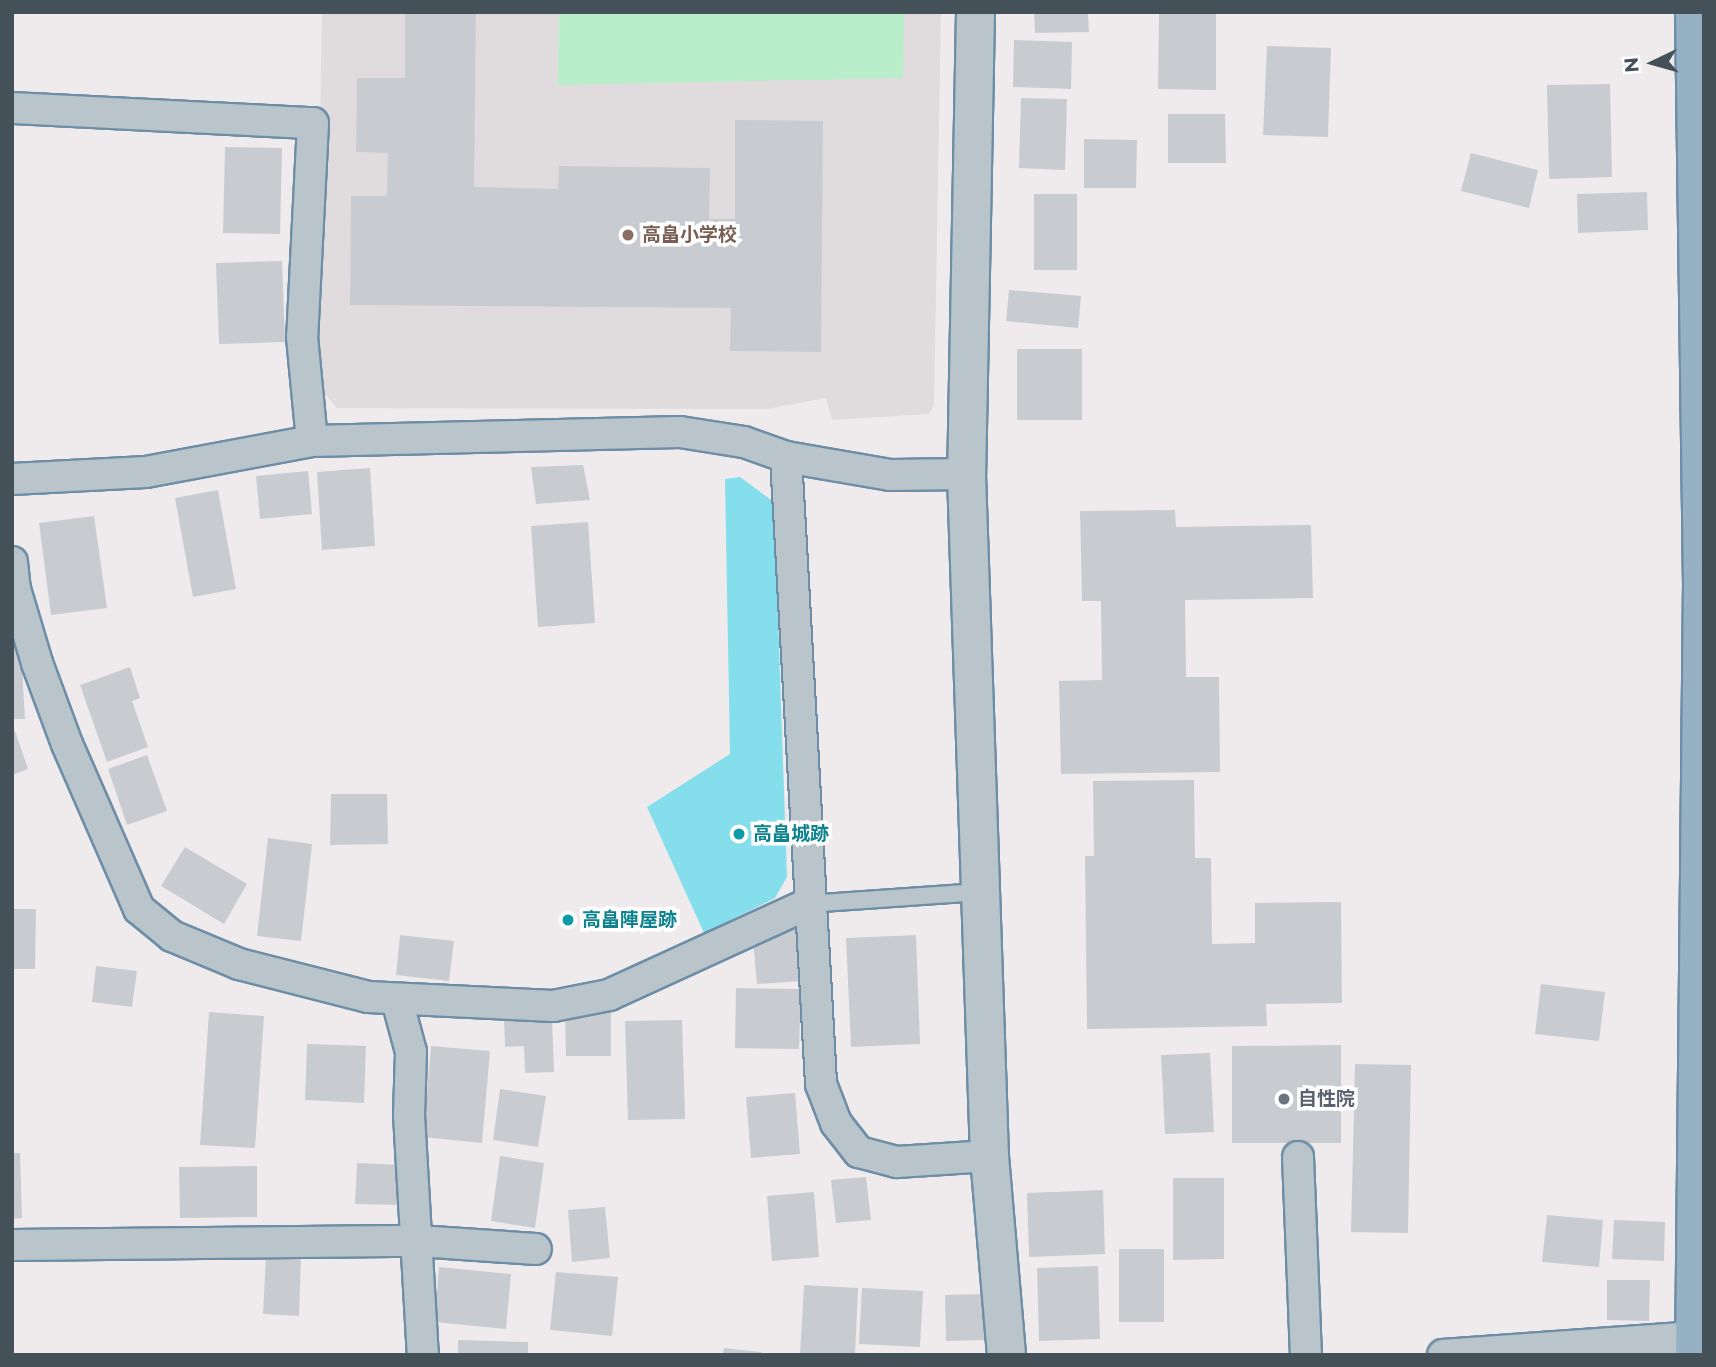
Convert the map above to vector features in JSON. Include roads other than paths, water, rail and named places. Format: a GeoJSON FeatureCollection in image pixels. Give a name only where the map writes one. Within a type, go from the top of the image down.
{"type":"FeatureCollection","features":[{"type":"Feature","properties":{"kind":"highway"},"geometry":{"type":"LineString","coordinates":[[1695,12],[1703,582],[1695,1346]]}},
{"type":"Feature","properties":{"kind":"street"},"geometry":{"type":"LineString","coordinates":[[975,12],[966,474],[989,1156],[1006,1355]]}},
{"type":"Feature","properties":{"kind":"street"},"geometry":{"type":"LineString","coordinates":[[12,108],[313,123],[302,337],[312,441]]}},
{"type":"Feature","properties":{"kind":"street"},"geometry":{"type":"LineString","coordinates":[[12,479],[146,472],[312,441],[680,432],[744,442],[786,457],[890,475],[966,474]]}},
{"type":"Feature","properties":{"kind":"street"},"geometry":{"type":"LineString","coordinates":[[786,457],[808,904],[821,1084],[836,1123],[859,1152],[897,1162],[989,1156]]}},
{"type":"Feature","properties":{"kind":"street"},"geometry":{"type":"LineString","coordinates":[[12,562],[15,589],[37,663],[67,744],[139,909],[173,936],[239,964],[397,1000],[553,1006],[609,995],[808,904]]}},
{"type":"Feature","properties":{"kind":"street"},"geometry":{"type":"LineString","coordinates":[[397,1000],[411,1052],[409,1115],[423,1355]]}},
{"type":"Feature","properties":{"kind":"street"},"geometry":{"type":"LineString","coordinates":[[1298,1157],[1306,1355]]}},
{"type":"Feature","properties":{"kind":"street"},"geometry":{"type":"LineString","coordinates":[[12,1245],[418,1241],[536,1249]]}},
{"type":"Feature","properties":{"kind":"street"},"geometry":{"type":"LineString","coordinates":[[1443,1355],[1695,1346]]}},
{"type":"Feature","properties":{"kind":"lane"},"geometry":{"type":"LineString","coordinates":[[808,904],[979,892]]}},
{"type":"Feature","properties":{"kind":"water"},"geometry":{"type":"Polygon","coordinates":[[[740,477],[774,502],[787,877],[775,898],[704,933],[647,807],[730,754],[725,479],[740,477]]]}},
{"type":"Feature","properties":{"kind":"place","name":"高畠小学校"},"geometry":{"type":"Point","coordinates":[628,235]}},
{"type":"Feature","properties":{"kind":"place","name":"高畠城跡"},"geometry":{"type":"Point","coordinates":[739,834]}},
{"type":"Feature","properties":{"kind":"place","name":"高畠陣屋跡"},"geometry":{"type":"Point","coordinates":[568,920]}},
{"type":"Feature","properties":{"kind":"place","name":"自性院"},"geometry":{"type":"Point","coordinates":[1284,1099]}}]}
